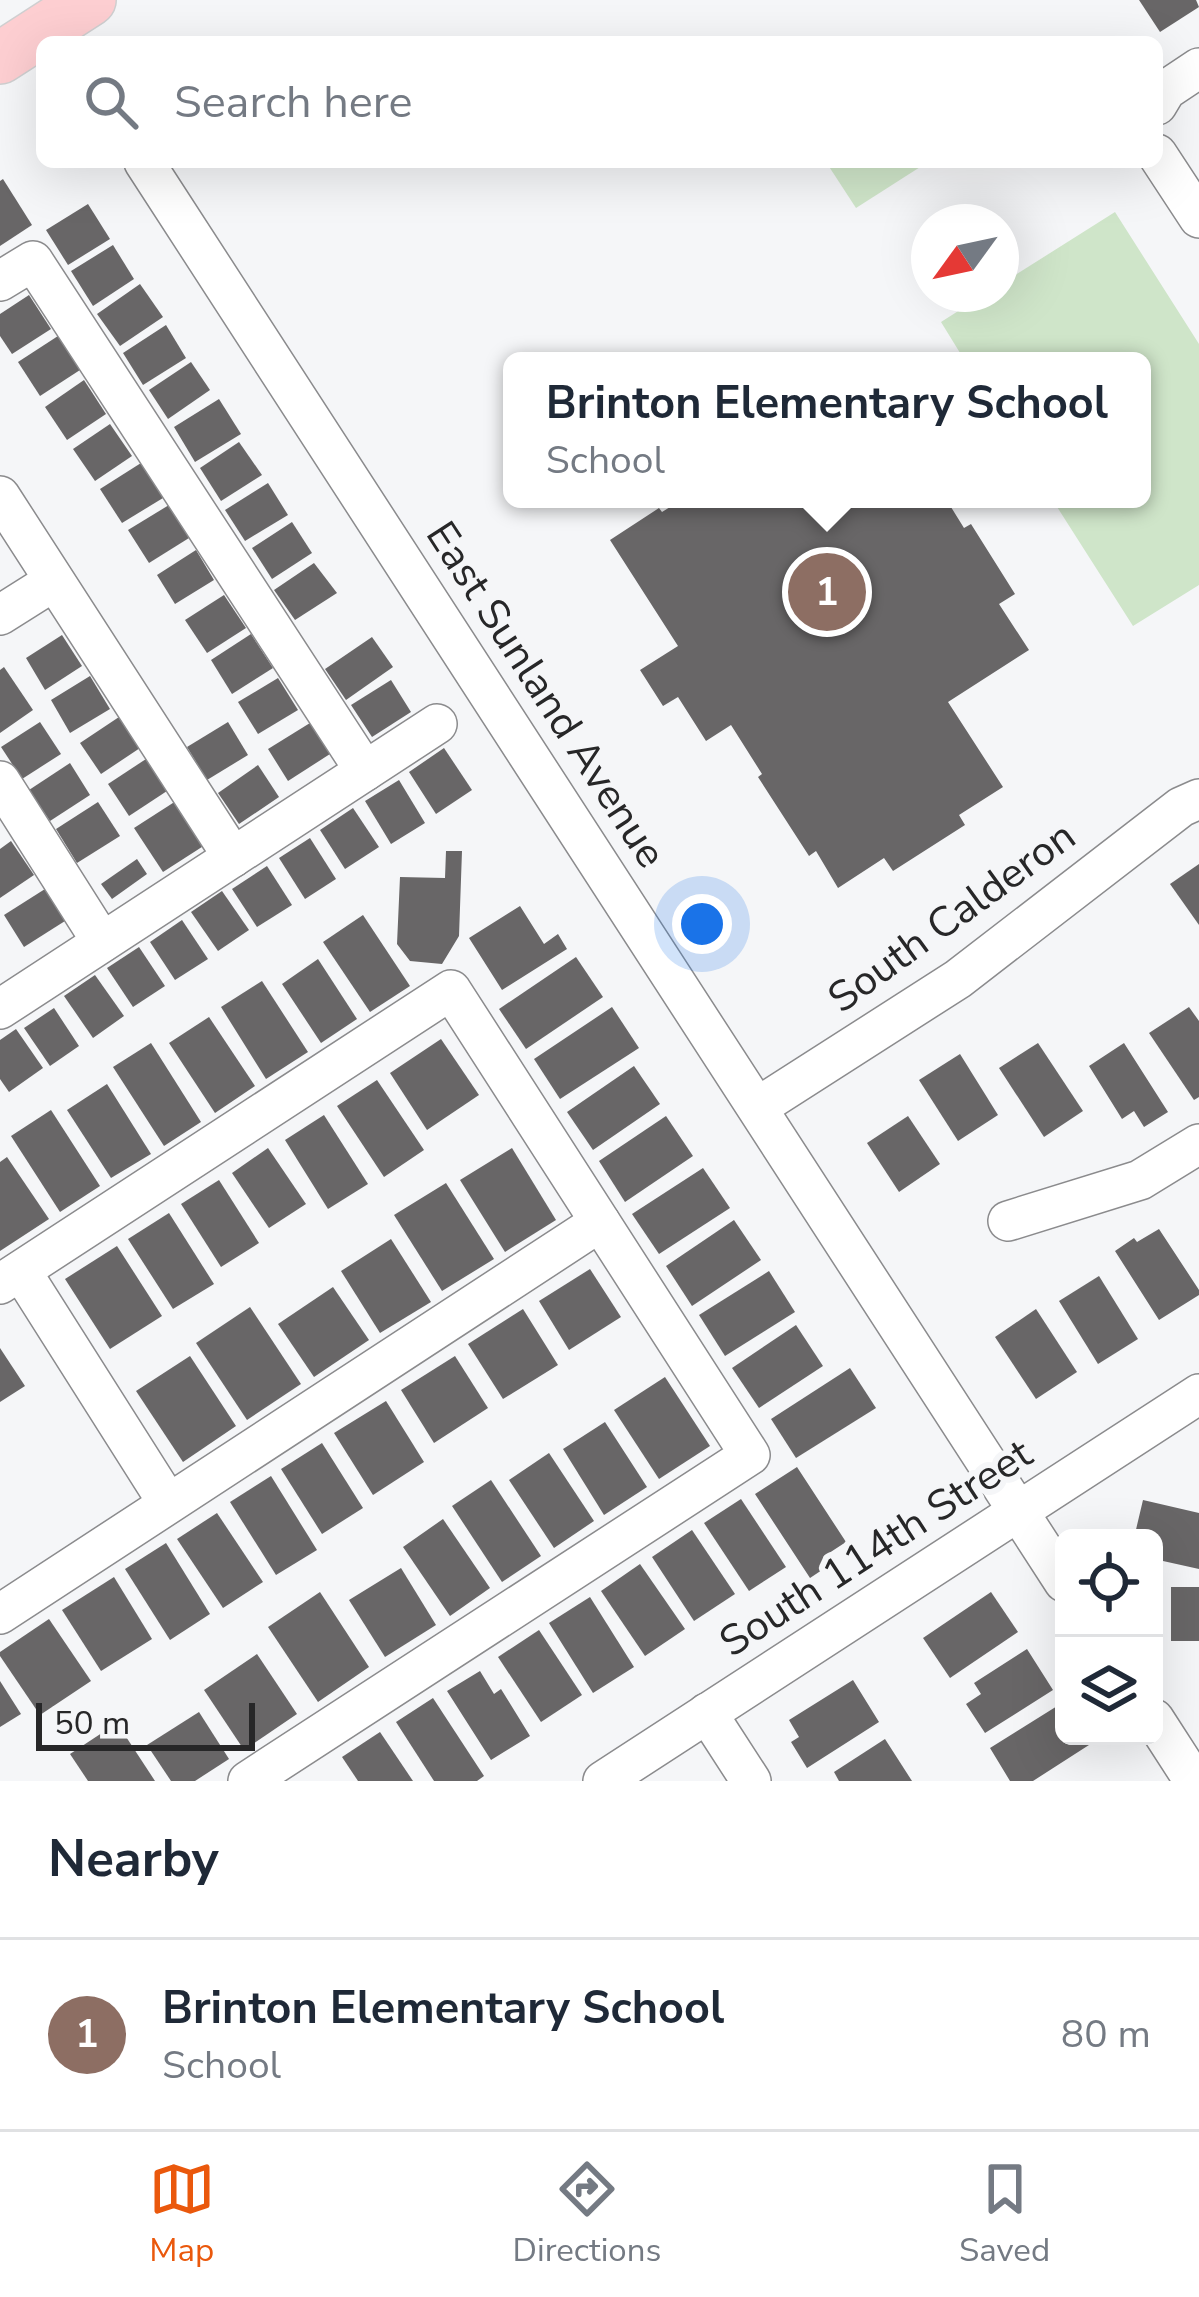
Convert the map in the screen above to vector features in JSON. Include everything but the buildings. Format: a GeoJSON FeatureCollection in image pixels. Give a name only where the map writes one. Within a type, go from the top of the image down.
{"type":"FeatureCollection","features":[{"type":"Feature","properties":{"kind":"main road"},"geometry":{"type":"LineString","coordinates":[[43,36],[70,22]]}},
{"type":"Feature","properties":{"kind":"main road"},"geometry":{"type":"LineString","coordinates":[[0,58],[36,39]]}},
{"type":"Feature","properties":{"kind":"street"},"geometry":{"type":"LineString","coordinates":[[1163,94],[1199,68]]}},
{"type":"Feature","properties":{"kind":"street"},"geometry":{"type":"LineString","coordinates":[[1163,163],[1199,218]]}},
{"type":"Feature","properties":{"kind":"street","name":"East Sunland Avenue"},"geometry":{"type":"LineString","coordinates":[[148,168],[1055,1568]]}},
{"type":"Feature","properties":{"kind":"street"},"geometry":{"type":"LineString","coordinates":[[0,281],[33,260],[365,771]]}},
{"type":"Feature","properties":{"kind":"street"},"geometry":{"type":"LineString","coordinates":[[0,496],[233,857]]}},
{"type":"Feature","properties":{"kind":"street"},"geometry":{"type":"LineString","coordinates":[[0,615],[55,580]]}},
{"type":"Feature","properties":{"kind":"street"},"geometry":{"type":"LineString","coordinates":[[0,1009],[437,724]]}},
{"type":"Feature","properties":{"kind":"street"},"geometry":{"type":"LineString","coordinates":[[0,782],[102,942]]}},
{"type":"Feature","properties":{"kind":"street","name":"South Calderon"},"geometry":{"type":"LineString","coordinates":[[758,1107],[958,979],[1181,807],[1199,800]]}},
{"type":"Feature","properties":{"kind":"street"},"geometry":{"type":"LineString","coordinates":[[169,1503],[10,1278],[451,990],[750,1455],[248,1781]]}},
{"type":"Feature","properties":{"kind":"street"},"geometry":{"type":"LineString","coordinates":[[1008,1221],[1141,1180],[1199,1144]]}},
{"type":"Feature","properties":{"kind":"street"},"geometry":{"type":"LineString","coordinates":[[0,1614],[601,1222]]}},
{"type":"Feature","properties":{"kind":"street","name":"South 114th Street"},"geometry":{"type":"LineString","coordinates":[[603,1781],[1199,1394]]}},
{"type":"Feature","properties":{"kind":"street"},"geometry":{"type":"LineString","coordinates":[[707,1713],[751,1781]]}},
{"type":"Feature","properties":{"kind":"street"},"geometry":{"type":"LineString","coordinates":[[1163,1733],[1194,1781]]}},
{"type":"Feature","properties":{"kind":"green space"},"geometry":{"type":"Polygon","coordinates":[[[830,168],[919,168],[856,208],[830,168]]]}},
{"type":"Feature","properties":{"kind":"green space"},"geometry":{"type":"Polygon","coordinates":[[[1115,212],[1199,344],[1199,585],[1133,626],[1058,508],[1151,508],[1151,352],[959,352],[941,322],[957,312],[1019,312],[1019,273],[1115,212]]]}},
{"type":"Feature","properties":{"kind":"place","name":"Brinton Elementary School"},"geometry":{"type":"Point","coordinates":[827,592]}}]}
